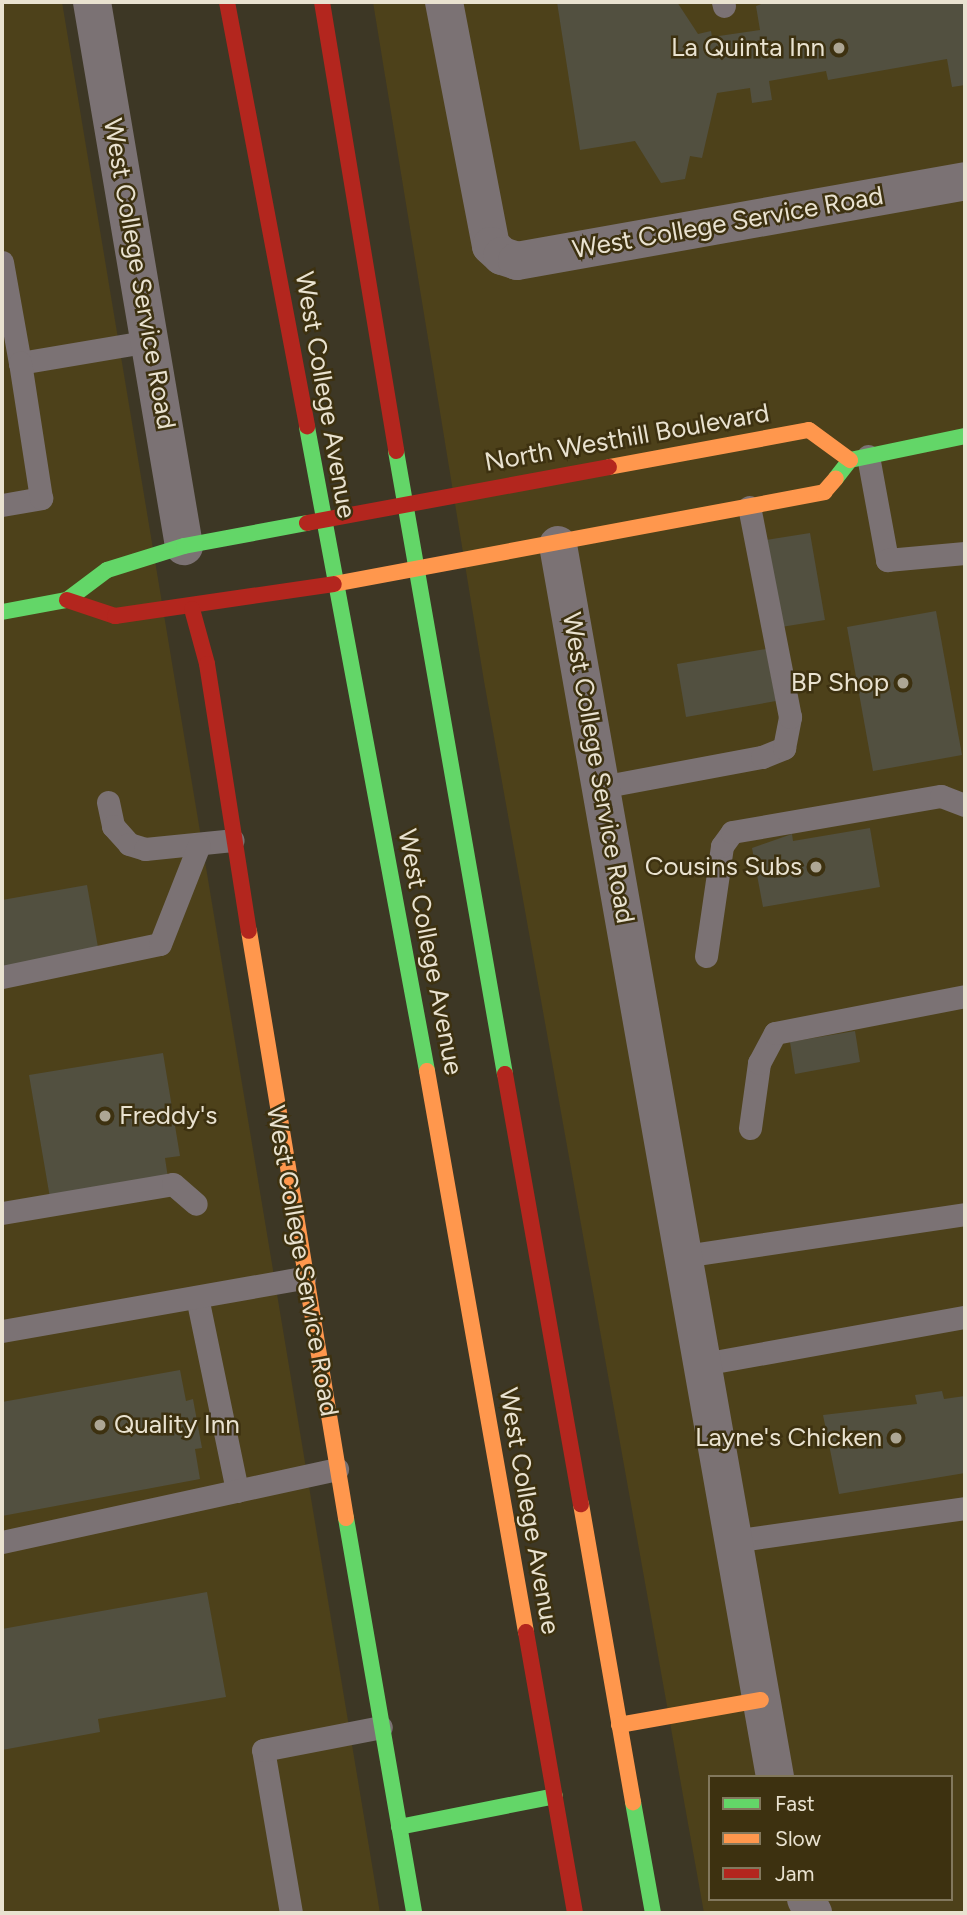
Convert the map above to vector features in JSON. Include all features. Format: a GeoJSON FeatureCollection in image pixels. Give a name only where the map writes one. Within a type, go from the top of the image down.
{"type":"FeatureCollection","features":[{"type":"Feature","properties":{"kind":"main road","name":"West College Avenue"},"geometry":{"type":"LineString","coordinates":[[227,2],[334,586],[413,992],[575,1913]]}},
{"type":"Feature","properties":{"kind":"main road","name":"West College Avenue"},"geometry":{"type":"LineString","coordinates":[[322,2],[405,508],[653,1913]]}},
{"type":"Feature","properties":{"kind":"main road","name":"North Westhill Boulevard"},"geometry":{"type":"LineString","coordinates":[[67,600],[107,570],[184,546],[405,508],[809,430],[859,458]]}},
{"type":"Feature","properties":{"kind":"main road"},"geometry":{"type":"LineString","coordinates":[[2,612],[67,600],[115,616],[192,608],[417,572],[824,492],[859,458],[965,436]]}},
{"type":"Feature","properties":{"kind":"main road","name":"West College Service Road"},"geometry":{"type":"LineString","coordinates":[[192,608],[207,664],[304,1278],[414,1913]]}},
{"type":"Feature","properties":{"kind":"main road"},"geometry":{"type":"LineString","coordinates":[[619,1725],[761,1700]]}},
{"type":"Feature","properties":{"kind":"main road"},"geometry":{"type":"LineString","coordinates":[[399,1827],[555,1796]]}},
{"type":"Feature","properties":{"kind":"street","name":"West College Service Road"},"geometry":{"type":"LineString","coordinates":[[92,2],[184,546]]}},
{"type":"Feature","properties":{"kind":"street","name":"West College Service Road"},"geometry":{"type":"LineString","coordinates":[[444,2],[491,246],[502,256],[517,261],[965,181]]}},
{"type":"Feature","properties":{"kind":"street","name":"West College Service Road"},"geometry":{"type":"LineString","coordinates":[[558,545],[775,1775]]}},
{"type":"Feature","properties":{"kind":"lane"},"geometry":{"type":"LineString","coordinates":[[2,262],[41,498],[2,505]]}},
{"type":"Feature","properties":{"kind":"lane"},"geometry":{"type":"LineString","coordinates":[[20,363],[150,341]]}},
{"type":"Feature","properties":{"kind":"lane"},"geometry":{"type":"LineString","coordinates":[[859,458],[887,560],[965,552]]}},
{"type":"Feature","properties":{"kind":"lane"},"geometry":{"type":"LineString","coordinates":[[601,787],[762,757],[784,748],[790,717],[749,506]]}},
{"type":"Feature","properties":{"kind":"lane"},"geometry":{"type":"LineString","coordinates":[[706,956],[722,846],[732,832],[940,796],[965,805]]}},
{"type":"Feature","properties":{"kind":"lane"},"geometry":{"type":"LineString","coordinates":[[108,802],[113,826],[129,844],[145,849],[199,845],[233,839]]}},
{"type":"Feature","properties":{"kind":"lane"},"geometry":{"type":"LineString","coordinates":[[2,977],[160,944],[199,845]]}},
{"type":"Feature","properties":{"kind":"lane"},"geometry":{"type":"LineString","coordinates":[[750,1128],[759,1063],[775,1033],[965,996]]}},
{"type":"Feature","properties":{"kind":"lane"},"geometry":{"type":"LineString","coordinates":[[2,1213],[173,1184],[196,1204]]}},
{"type":"Feature","properties":{"kind":"lane"},"geometry":{"type":"LineString","coordinates":[[684,1256],[965,1214]]}},
{"type":"Feature","properties":{"kind":"lane"},"geometry":{"type":"LineString","coordinates":[[2,1331],[304,1278]]}},
{"type":"Feature","properties":{"kind":"lane"},"geometry":{"type":"LineString","coordinates":[[197,1297],[237,1491]]}},
{"type":"Feature","properties":{"kind":"lane"},"geometry":{"type":"LineString","coordinates":[[703,1364],[965,1317]]}},
{"type":"Feature","properties":{"kind":"lane"},"geometry":{"type":"LineString","coordinates":[[2,1542],[337,1469]]}},
{"type":"Feature","properties":{"kind":"lane"},"geometry":{"type":"LineString","coordinates":[[733,1541],[965,1508]]}},
{"type":"Feature","properties":{"kind":"lane"},"geometry":{"type":"LineString","coordinates":[[291,1913],[263,1750],[381,1727]]}},
{"type":"Feature","properties":{"kind":"shaded area"},"geometry":{"type":"Polygon","coordinates":[[[2,2],[62,2],[380,1913],[2,1913],[2,2]]]}},
{"type":"Feature","properties":{"kind":"shaded area"},"geometry":{"type":"Polygon","coordinates":[[[373,2],[965,2],[965,1913],[704,1913],[484,681],[373,2]]]}},
{"type":"Feature","properties":{"kind":"building"},"geometry":{"type":"Polygon","coordinates":[[[557,2],[677,2],[698,34],[711,31],[712,37],[760,30],[756,6],[767,2],[965,2],[965,85],[952,87],[947,59],[828,80],[826,71],[769,81],[772,100],[752,103],[750,88],[717,93],[702,158],[690,156],[685,179],[661,183],[635,141],[580,150],[557,2]]]}},
{"type":"Feature","properties":{"kind":"building"},"geometry":{"type":"Polygon","coordinates":[[[810,533],[825,620],[781,627],[766,540],[810,533]]]}},
{"type":"Feature","properties":{"kind":"building","name":"BP Shop"},"geometry":{"type":"Polygon","coordinates":[[[936,611],[962,755],[873,771],[847,627],[936,611]]]}},
{"type":"Feature","properties":{"kind":"building"},"geometry":{"type":"Polygon","coordinates":[[[766,649],[776,701],[686,717],[677,664],[766,649]]]}},
{"type":"Feature","properties":{"kind":"building","name":"Cousins Subs"},"geometry":{"type":"Polygon","coordinates":[[[870,828],[880,887],[763,907],[752,848],[792,834],[793,841],[870,828]]]}},
{"type":"Feature","properties":{"kind":"building"},"geometry":{"type":"Polygon","coordinates":[[[87,885],[99,953],[2,970],[2,900],[87,885]]]}},
{"type":"Feature","properties":{"kind":"building"},"geometry":{"type":"Polygon","coordinates":[[[855,1031],[860,1062],[795,1074],[790,1042],[855,1031]]]}},
{"type":"Feature","properties":{"kind":"building","name":"Freddy's"},"geometry":{"type":"Polygon","coordinates":[[[163,1053],[180,1156],[165,1158],[168,1178],[50,1198],[29,1075],[163,1053]]]}},
{"type":"Feature","properties":{"kind":"building","name":"Quality Inn"},"geometry":{"type":"Polygon","coordinates":[[[180,1370],[186,1401],[193,1399],[202,1448],[195,1449],[200,1479],[2,1516],[2,1402],[180,1370]]]}},
{"type":"Feature","properties":{"kind":"building","name":"Layne's Chicken"},"geometry":{"type":"Polygon","coordinates":[[[942,1391],[944,1399],[965,1396],[965,1473],[839,1494],[823,1415],[917,1404],[915,1395],[942,1391]]]}},
{"type":"Feature","properties":{"kind":"building"},"geometry":{"type":"Polygon","coordinates":[[[207,1592],[226,1697],[98,1719],[100,1732],[2,1750],[2,1629],[207,1592]]]}},
{"type":"Feature","properties":{"kind":"traffic: fast"},"geometry":{"type":"LineString","coordinates":[[307,427],[427,1071]]}},
{"type":"Feature","properties":{"kind":"traffic: fast"},"geometry":{"type":"LineString","coordinates":[[836,478],[850,460],[965,436]]}},
{"type":"Feature","properties":{"kind":"traffic: fast"},"geometry":{"type":"LineString","coordinates":[[396,451],[505,1074]]}},
{"type":"Feature","properties":{"kind":"traffic: fast"},"geometry":{"type":"LineString","coordinates":[[2,612],[67,600],[107,570],[184,546],[307,523]]}},
{"type":"Feature","properties":{"kind":"traffic: fast"},"geometry":{"type":"LineString","coordinates":[[346,1518],[414,1913]]}},
{"type":"Feature","properties":{"kind":"traffic: fast"},"geometry":{"type":"LineString","coordinates":[[399,1827],[555,1796]]}},
{"type":"Feature","properties":{"kind":"traffic: fast"},"geometry":{"type":"LineString","coordinates":[[633,1802],[653,1913]]}},
{"type":"Feature","properties":{"kind":"traffic: slow"},"geometry":{"type":"LineString","coordinates":[[609,467],[809,430],[850,460]]}},
{"type":"Feature","properties":{"kind":"traffic: slow"},"geometry":{"type":"LineString","coordinates":[[334,584],[824,492],[836,478]]}},
{"type":"Feature","properties":{"kind":"traffic: slow"},"geometry":{"type":"LineString","coordinates":[[249,931],[346,1518]]}},
{"type":"Feature","properties":{"kind":"traffic: slow"},"geometry":{"type":"LineString","coordinates":[[427,1071],[526,1632]]}},
{"type":"Feature","properties":{"kind":"traffic: slow"},"geometry":{"type":"LineString","coordinates":[[581,1504],[633,1802]]}},
{"type":"Feature","properties":{"kind":"traffic: slow"},"geometry":{"type":"LineString","coordinates":[[619,1725],[761,1700]]}},
{"type":"Feature","properties":{"kind":"traffic: jam"},"geometry":{"type":"LineString","coordinates":[[227,2],[307,427]]}},
{"type":"Feature","properties":{"kind":"traffic: jam"},"geometry":{"type":"LineString","coordinates":[[322,2],[396,451]]}},
{"type":"Feature","properties":{"kind":"traffic: jam"},"geometry":{"type":"LineString","coordinates":[[307,523],[609,467]]}},
{"type":"Feature","properties":{"kind":"traffic: jam"},"geometry":{"type":"LineString","coordinates":[[67,600],[115,616],[334,584]]}},
{"type":"Feature","properties":{"kind":"traffic: jam"},"geometry":{"type":"LineString","coordinates":[[192,609],[207,664],[249,931]]}},
{"type":"Feature","properties":{"kind":"traffic: jam"},"geometry":{"type":"LineString","coordinates":[[505,1074],[581,1504]]}},
{"type":"Feature","properties":{"kind":"traffic: jam"},"geometry":{"type":"LineString","coordinates":[[526,1632],[575,1913]]}},
{"type":"Feature","properties":{"kind":"place","name":"La Quinta Inn"},"geometry":{"type":"Point","coordinates":[839,48]}},
{"type":"Feature","properties":{"kind":"place","name":"BP Shop"},"geometry":{"type":"Point","coordinates":[903,683]}},
{"type":"Feature","properties":{"kind":"place","name":"Cousins Subs"},"geometry":{"type":"Point","coordinates":[816,867]}},
{"type":"Feature","properties":{"kind":"place","name":"Freddy's"},"geometry":{"type":"Point","coordinates":[105,1116]}},
{"type":"Feature","properties":{"kind":"place","name":"Quality Inn"},"geometry":{"type":"Point","coordinates":[100,1425]}},
{"type":"Feature","properties":{"kind":"place","name":"Layne's Chicken"},"geometry":{"type":"Point","coordinates":[896,1438]}}]}
